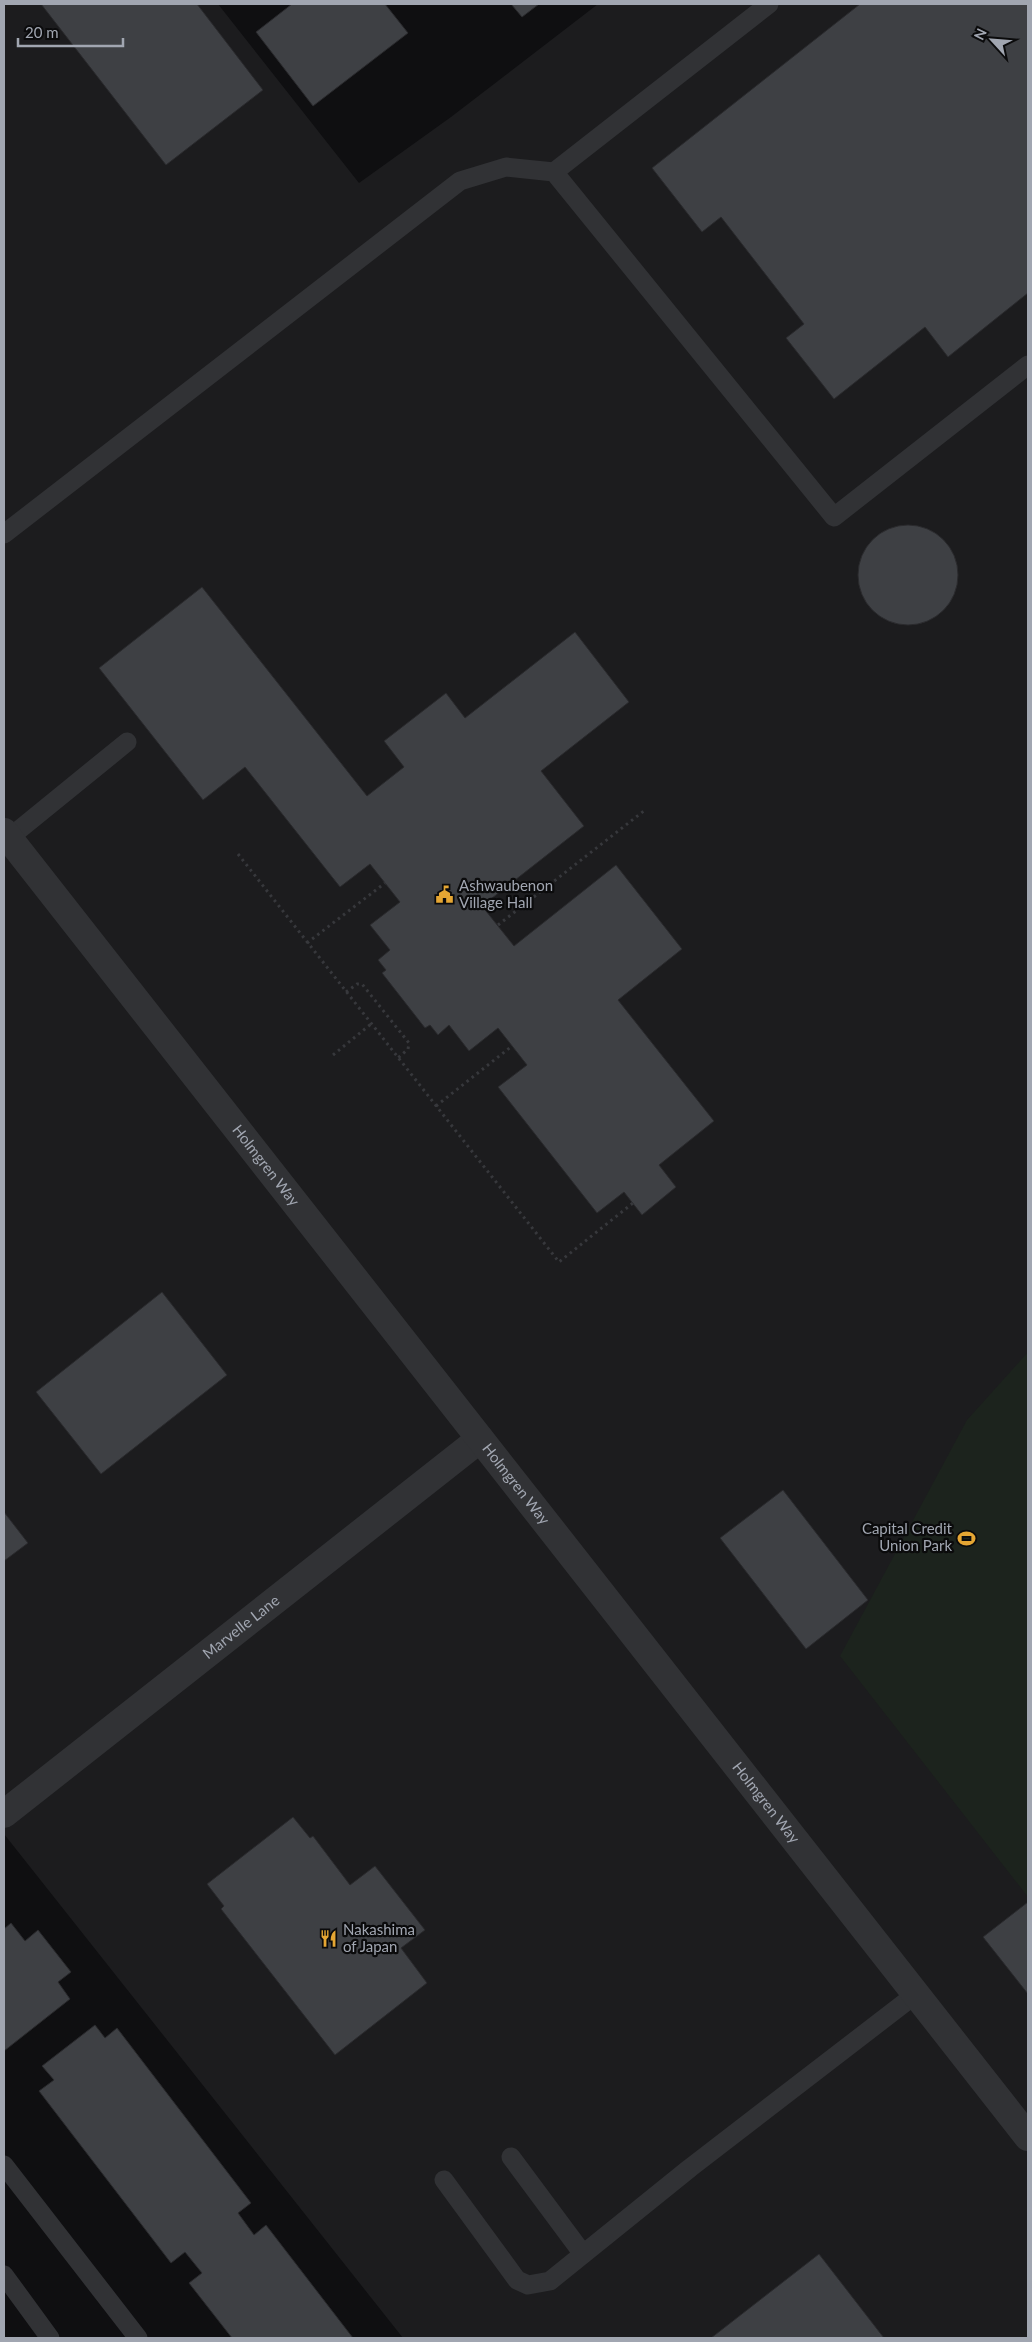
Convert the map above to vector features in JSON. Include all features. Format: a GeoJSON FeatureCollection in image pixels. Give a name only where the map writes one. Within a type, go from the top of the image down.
{"type":"FeatureCollection","features":[{"type":"Feature","properties":{"kind":"street","name":"Holmgren Way"},"geometry":{"type":"LineString","coordinates":[[6,835],[1028,2137]]}},
{"type":"Feature","properties":{"kind":"street","name":"Marvelle Lane"},"geometry":{"type":"LineString","coordinates":[[4,1814],[480,1439]]}},
{"type":"Feature","properties":{"kind":"lane"},"geometry":{"type":"LineString","coordinates":[[4,534],[460,180],[506,167],[554,172],[769,4]]}},
{"type":"Feature","properties":{"kind":"lane"},"geometry":{"type":"LineString","coordinates":[[554,172],[834,517],[1028,365]]}},
{"type":"Feature","properties":{"kind":"lane"},"geometry":{"type":"LineString","coordinates":[[6,835],[127,742]]}},
{"type":"Feature","properties":{"kind":"lane"},"geometry":{"type":"LineString","coordinates":[[444,2180],[517,2280],[528,2285],[550,2281],[690,2168],[916,1994]]}},
{"type":"Feature","properties":{"kind":"lane"},"geometry":{"type":"LineString","coordinates":[[511,2157],[583,2254]]}},
{"type":"Feature","properties":{"kind":"lane"},"geometry":{"type":"LineString","coordinates":[[4,2165],[138,2338]]}},
{"type":"Feature","properties":{"kind":"lane"},"geometry":{"type":"LineString","coordinates":[[4,2275],[50,2338]]}},
{"type":"Feature","properties":{"kind":"path"},"geometry":{"type":"LineString","coordinates":[[498,925],[645,810]]}},
{"type":"Feature","properties":{"kind":"path"},"geometry":{"type":"LineString","coordinates":[[238,854],[559,1262],[633,1203]]}},
{"type":"Feature","properties":{"kind":"path"},"geometry":{"type":"LineString","coordinates":[[307,943],[385,883]]}},
{"type":"Feature","properties":{"kind":"path"},"geometry":{"type":"LineString","coordinates":[[346,992],[357,984],[362,984],[409,1043],[408,1049],[398,1058]]}},
{"type":"Feature","properties":{"kind":"path"},"geometry":{"type":"LineString","coordinates":[[334,1055],[371,1024]]}},
{"type":"Feature","properties":{"kind":"path"},"geometry":{"type":"LineString","coordinates":[[436,1106],[512,1046]]}},
{"type":"Feature","properties":{"kind":"shaded area"},"geometry":{"type":"Polygon","coordinates":[[[4,4],[218,4],[359,183],[451,117],[598,4],[1028,4],[1028,2338],[403,2338],[4,1834],[4,4]]]}},
{"type":"Feature","properties":{"kind":"shaded area","name":"Capital Credit Union Park"},"geometry":{"type":"Polygon","coordinates":[[[1028,1352],[1028,1897],[840,1656],[967,1420],[1028,1352]]]}},
{"type":"Feature","properties":{"kind":"building"},"geometry":{"type":"Polygon","coordinates":[[[41,4],[197,4],[263,90],[166,165],[41,4]]]}},
{"type":"Feature","properties":{"kind":"building"},"geometry":{"type":"Polygon","coordinates":[[[292,4],[385,4],[408,33],[313,106],[256,32],[292,4]]]}},
{"type":"Feature","properties":{"kind":"building"},"geometry":{"type":"Polygon","coordinates":[[[511,4],[539,4],[522,17],[511,4]]]}},
{"type":"Feature","properties":{"kind":"building"},"geometry":{"type":"Polygon","coordinates":[[[860,4],[1028,4],[1028,293],[948,357],[925,327],[834,399],[786,338],[804,324],[721,217],[702,232],[652,168],[860,4]]]}},
{"type":"Feature","properties":{"kind":"building"},"geometry":{"type":"Polygon","coordinates":[[[908,525],[927,529],[943,540],[954,556],[958,575],[954,594],[943,610],[927,621],[908,625],[889,621],[873,610],[862,594],[858,575],[862,556],[873,540],[889,529],[908,525]]]}},
{"type":"Feature","properties":{"kind":"building","name":"Ashwaubenon Village Hall"},"geometry":{"type":"Polygon","coordinates":[[[202,587],[367,796],[404,767],[384,741],[446,693],[465,718],[575,632],[629,702],[541,771],[584,826],[482,906],[514,946],[616,865],[682,949],[618,1000],[714,1121],[659,1165],[676,1187],[642,1215],[624,1192],[597,1213],[498,1087],[527,1065],[498,1028],[469,1051],[449,1025],[438,1035],[430,1025],[425,1028],[382,973],[386,970],[378,960],[390,950],[370,925],[400,902],[370,864],[340,887],[245,767],[203,800],[99,668],[202,587]]]}},
{"type":"Feature","properties":{"kind":"building"},"geometry":{"type":"Polygon","coordinates":[[[162,1292],[227,1375],[101,1474],[36,1392],[162,1292]]]}},
{"type":"Feature","properties":{"kind":"building"},"geometry":{"type":"Polygon","coordinates":[[[783,1490],[868,1600],[806,1649],[720,1538],[783,1490]]]}},
{"type":"Feature","properties":{"kind":"building"},"geometry":{"type":"Polygon","coordinates":[[[4,1512],[28,1543],[4,1561],[4,1512]]]}},
{"type":"Feature","properties":{"kind":"building","name":"Nakashima of Japan"},"geometry":{"type":"Polygon","coordinates":[[[293,1817],[310,1838],[313,1836],[350,1885],[375,1866],[425,1930],[401,1948],[427,1983],[335,2055],[221,1909],[224,1906],[207,1884],[293,1817]]]}},
{"type":"Feature","properties":{"kind":"building"},"geometry":{"type":"Polygon","coordinates":[[[1028,1902],[1028,1994],[983,1937],[1028,1902]]]}},
{"type":"Feature","properties":{"kind":"building"},"geometry":{"type":"Polygon","coordinates":[[[11,1923],[25,1941],[38,1930],[71,1972],[58,1982],[70,1999],[4,2051],[4,1929],[11,1923]]]}},
{"type":"Feature","properties":{"kind":"building"},"geometry":{"type":"Polygon","coordinates":[[[95,2025],[105,2038],[117,2028],[251,2203],[238,2213],[254,2235],[266,2225],[353,2338],[232,2338],[189,2283],[202,2273],[185,2252],[171,2263],[39,2091],[54,2080],[42,2066],[95,2025]]]}},
{"type":"Feature","properties":{"kind":"building"},"geometry":{"type":"Polygon","coordinates":[[[819,2254],[884,2338],[711,2338],[819,2254]]]}},
{"type":"Feature","properties":{"kind":"place","name":"Ashwaubenon Village Hall"},"geometry":{"type":"Point","coordinates":[445,895]}},
{"type":"Feature","properties":{"kind":"place","name":"Capital Credit Union Park"},"geometry":{"type":"Point","coordinates":[966,1538]}},
{"type":"Feature","properties":{"kind":"place","name":"Nakashima of Japan"},"geometry":{"type":"Point","coordinates":[329,1939]}}]}
